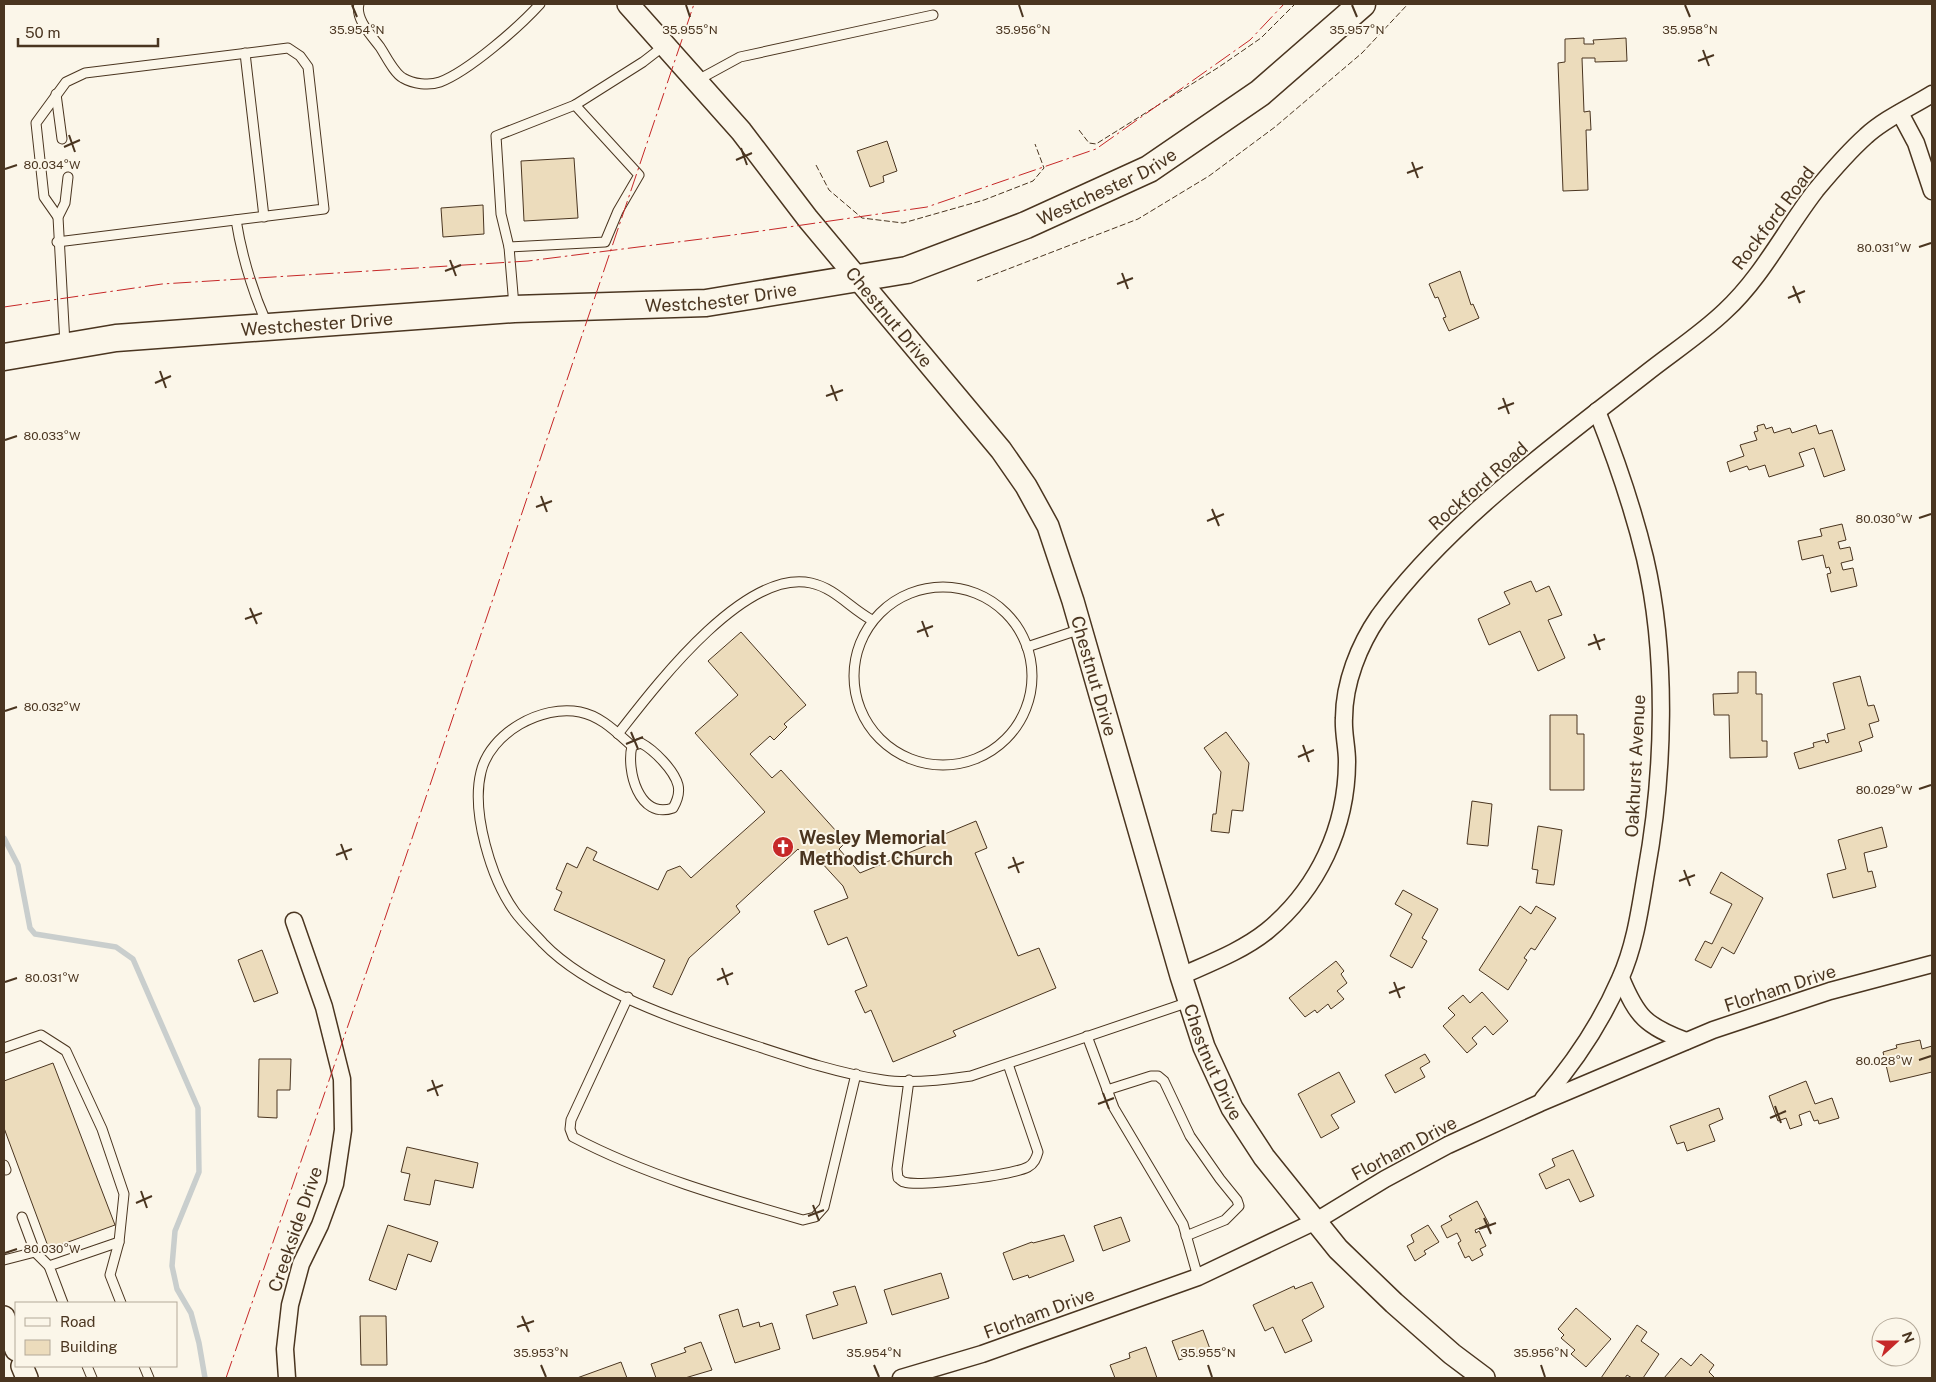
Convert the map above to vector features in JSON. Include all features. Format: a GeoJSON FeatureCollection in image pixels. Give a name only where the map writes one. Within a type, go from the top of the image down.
{"type":"FeatureCollection","features":[{"type":"Feature","properties":{"kind":"main road","name":"Westchester Drive"},"geometry":{"type":"LineString","coordinates":[[4,357],[116,338],[268,326],[514,309],[706,303],[907,270],[1026,225],[1149,169],[1260,93],[1362,4]]}},
{"type":"Feature","properties":{"kind":"street","name":"Chestnut Drive"},"geometry":{"type":"LineString","coordinates":[[628,4],[741,131],[857,278],[1001,450],[1026,486],[1048,526],[1081,629],[1181,976],[1204,1047],[1232,1108],[1264,1157],[1338,1249],[1394,1303],[1452,1354],[1484,1378]]}},
{"type":"Feature","properties":{"kind":"street","name":"Rockford Road"},"geometry":{"type":"LineString","coordinates":[[1181,976],[1235,952],[1266,932],[1298,901],[1320,869],[1336,834],[1344,798],[1347,760],[1344,718],[1348,686],[1360,650],[1379,617],[1440,545],[1490,500],[1597,411],[1724,312],[1752,282],[1818,188],[1867,135],[1932,94]]}},
{"type":"Feature","properties":{"kind":"street"},"geometry":{"type":"LineString","coordinates":[[1900,113],[1916,143],[1932,191]]}},
{"type":"Feature","properties":{"kind":"street","name":"Oakhurst Avenue"},"geometry":{"type":"LineString","coordinates":[[1540,1103],[1569,1069],[1607,1007],[1621,978],[1635,937],[1654,832],[1660,705],[1658,656],[1645,560],[1619,465],[1597,411]]}},
{"type":"Feature","properties":{"kind":"street","name":"Creekside Drive"},"geometry":{"type":"LineString","coordinates":[[286,1378],[285,1349],[290,1305],[301,1264],[320,1225],[335,1184],[343,1130],[342,1079],[324,1007],[294,921]]}},
{"type":"Feature","properties":{"kind":"street","name":"Florham Drive"},"geometry":{"type":"LineString","coordinates":[[901,1378],[982,1354],[1198,1277],[1316,1221],[1385,1179],[1448,1145],[1540,1103],[1713,1030],[1830,992],[1932,964]]}},
{"type":"Feature","properties":{"kind":"street"},"geometry":{"type":"LineString","coordinates":[[1621,978],[1631,1002],[1646,1022],[1661,1032],[1686,1042]]}},
{"type":"Feature","properties":{"kind":"street"},"geometry":{"type":"LineString","coordinates":[[4,1317],[15,1347]]}},
{"type":"Feature","properties":{"kind":"lane"},"geometry":{"type":"LineString","coordinates":[[359,4],[358,10],[364,24],[400,77],[413,82],[430,84],[440,82],[478,58],[527,18],[540,4]]}},
{"type":"Feature","properties":{"kind":"lane"},"geometry":{"type":"LineString","coordinates":[[696,81],[740,57],[933,15]]}},
{"type":"Feature","properties":{"kind":"lane"},"geometry":{"type":"LineString","coordinates":[[514,309],[509,247],[501,214],[496,136],[575,105],[643,62],[665,45]]}},
{"type":"Feature","properties":{"kind":"lane"},"geometry":{"type":"LineString","coordinates":[[58,217],[44,197],[36,124],[66,82],[84,73],[288,48],[300,56],[308,67],[324,209],[58,242]]}},
{"type":"Feature","properties":{"kind":"lane"},"geometry":{"type":"LineString","coordinates":[[245,54],[264,216]]}},
{"type":"Feature","properties":{"kind":"lane"},"geometry":{"type":"LineString","coordinates":[[56,94],[62,139]]}},
{"type":"Feature","properties":{"kind":"lane"},"geometry":{"type":"LineString","coordinates":[[509,247],[605,242],[618,211],[639,175],[575,105]]}},
{"type":"Feature","properties":{"kind":"lane"},"geometry":{"type":"LineString","coordinates":[[66,346],[58,242],[58,217],[65,203],[68,177]]}},
{"type":"Feature","properties":{"kind":"lane"},"geometry":{"type":"LineString","coordinates":[[236,220],[252,289],[268,326]]}},
{"type":"Feature","properties":{"kind":"lane"},"geometry":{"type":"LineString","coordinates":[[618,734],[666,672],[684,653],[744,602],[765,588],[783,583],[810,583],[834,593],[872,620]]}},
{"type":"Feature","properties":{"kind":"lane"},"geometry":{"type":"LineString","coordinates":[[947,585],[974,591],[999,605],[1018,627],[1027,647],[1030,653],[1033,682],[1026,710],[1012,734],[988,754],[969,762],[948,766],[928,764],[900,754],[876,735],[864,720],[853,678],[857,648],[872,620],[892,601],[918,589],[947,585]]}},
{"type":"Feature","properties":{"kind":"lane"},"geometry":{"type":"LineString","coordinates":[[1027,647],[1081,629]]}},
{"type":"Feature","properties":{"kind":"lane"},"geometry":{"type":"LineString","coordinates":[[632,746],[606,723],[580,712],[548,712],[517,725],[492,748],[481,771],[478,797],[482,831],[493,866],[514,911],[544,945],[570,965],[628,997],[704,1030],[819,1066],[885,1080],[942,1080],[971,1076],[1190,1002]]}},
{"type":"Feature","properties":{"kind":"lane"},"geometry":{"type":"LineString","coordinates":[[641,743],[648,747],[671,773],[678,784],[678,798],[673,808],[664,811],[651,809],[642,800],[629,759],[632,746],[641,743]]}},
{"type":"Feature","properties":{"kind":"lane"},"geometry":{"type":"LineString","coordinates":[[628,997],[571,1120],[570,1129],[573,1137],[657,1173],[721,1196],[804,1220],[815,1217],[824,1207],[856,1074]]}},
{"type":"Feature","properties":{"kind":"lane"},"geometry":{"type":"LineString","coordinates":[[4,1048],[41,1035],[66,1051],[102,1129],[124,1194],[119,1242],[110,1275],[121,1302]]}},
{"type":"Feature","properties":{"kind":"lane"},"geometry":{"type":"LineString","coordinates":[[1087,1036],[1114,1108],[1183,1224],[1198,1277]]}},
{"type":"Feature","properties":{"kind":"lane"},"geometry":{"type":"LineString","coordinates":[[909,1080],[896,1168],[898,1178],[904,1182],[937,1182],[1001,1175],[1029,1167],[1036,1160],[1038,1152],[1008,1064]]}},
{"type":"Feature","properties":{"kind":"lane"},"geometry":{"type":"LineString","coordinates":[[1106,1090],[1151,1076],[1158,1076],[1164,1081],[1190,1136],[1220,1179],[1238,1200],[1239,1206],[1225,1220],[1186,1236]]}},
{"type":"Feature","properties":{"kind":"lane"},"geometry":{"type":"LineString","coordinates":[[22,1217],[35,1252],[49,1266],[63,1302]]}},
{"type":"Feature","properties":{"kind":"lane"},"geometry":{"type":"LineString","coordinates":[[49,1266],[119,1242]]}},
{"type":"Feature","properties":{"kind":"lane"},"geometry":{"type":"LineString","coordinates":[[4,1260],[35,1252]]}},
{"type":"Feature","properties":{"kind":"building"},"geometry":{"type":"Polygon","coordinates":[[[1584,38],[1584,44],[1594,44],[1593,40],[1626,38],[1627,61],[1595,62],[1595,58],[1582,58],[1584,112],[1590,111],[1591,130],[1586,130],[1588,190],[1563,191],[1558,63],[1565,62],[1565,39],[1584,38]]]}},
{"type":"Feature","properties":{"kind":"building"},"geometry":{"type":"Polygon","coordinates":[[[887,141],[897,171],[883,176],[884,182],[870,187],[857,151],[887,141]]]}},
{"type":"Feature","properties":{"kind":"building"},"geometry":{"type":"Polygon","coordinates":[[[574,158],[578,218],[524,221],[521,161],[574,158]]]}},
{"type":"Feature","properties":{"kind":"building"},"geometry":{"type":"Polygon","coordinates":[[[483,205],[484,234],[443,237],[441,208],[483,205]]]}},
{"type":"Feature","properties":{"kind":"building"},"geometry":{"type":"Polygon","coordinates":[[[1460,271],[1471,305],[1473,304],[1479,318],[1449,331],[1443,318],[1446,317],[1438,297],[1435,298],[1429,284],[1460,271]]]}},
{"type":"Feature","properties":{"kind":"building"},"geometry":{"type":"Polygon","coordinates":[[[1764,424],[1766,429],[1772,427],[1774,433],[1790,428],[1792,433],[1816,425],[1819,434],[1832,430],[1845,470],[1824,477],[1814,448],[1799,453],[1804,466],[1769,477],[1765,465],[1749,470],[1747,466],[1730,472],[1727,462],[1744,456],[1740,445],[1757,440],[1754,432],[1758,431],[1757,426],[1764,424]]]}},
{"type":"Feature","properties":{"kind":"building"},"geometry":{"type":"Polygon","coordinates":[[[1842,524],[1846,540],[1838,542],[1840,549],[1850,547],[1853,560],[1841,563],[1843,570],[1853,568],[1857,586],[1831,592],[1827,574],[1831,573],[1829,567],[1826,568],[1823,555],[1802,560],[1798,541],[1822,536],[1820,529],[1842,524]]]}},
{"type":"Feature","properties":{"kind":"building"},"geometry":{"type":"Polygon","coordinates":[[[1531,581],[1536,592],[1549,586],[1562,615],[1548,620],[1565,658],[1538,671],[1520,631],[1489,645],[1478,619],[1510,604],[1504,592],[1531,581]]]}},
{"type":"Feature","properties":{"kind":"building","name":"Wesley Memorial Methodist Church"},"geometry":{"type":"Polygon","coordinates":[[[741,632],[806,705],[784,724],[787,727],[774,740],[770,736],[750,754],[772,778],[781,770],[846,842],[839,849],[860,873],[930,844],[928,841],[976,821],[987,848],[975,853],[1018,956],[1039,948],[1056,988],[953,1031],[956,1036],[893,1062],[871,1010],[865,1013],[855,991],[867,986],[847,937],[828,945],[814,911],[848,898],[843,886],[820,861],[814,866],[798,849],[736,906],[740,912],[689,958],[672,995],[653,987],[665,960],[554,910],[562,892],[556,889],[567,863],[577,868],[587,847],[597,852],[593,860],[658,890],[667,871],[680,866],[691,878],[765,812],[695,733],[738,695],[708,661],[741,632]]]}},
{"type":"Feature","properties":{"kind":"building"},"geometry":{"type":"Polygon","coordinates":[[[1738,672],[1756,672],[1756,694],[1762,694],[1762,741],[1767,741],[1767,757],[1730,758],[1729,715],[1714,715],[1713,694],[1738,693],[1738,672]]]}},
{"type":"Feature","properties":{"kind":"building"},"geometry":{"type":"Polygon","coordinates":[[[1860,676],[1868,706],[1874,705],[1879,721],[1869,724],[1873,737],[1859,742],[1862,751],[1799,769],[1794,753],[1814,747],[1813,743],[1825,740],[1826,743],[1829,742],[1827,734],[1845,729],[1833,683],[1860,676]]]}},
{"type":"Feature","properties":{"kind":"building"},"geometry":{"type":"Polygon","coordinates":[[[1550,715],[1577,715],[1577,734],[1584,734],[1584,790],[1550,790],[1550,715]]]}},
{"type":"Feature","properties":{"kind":"building"},"geometry":{"type":"Polygon","coordinates":[[[1226,732],[1249,763],[1243,811],[1232,810],[1229,833],[1211,831],[1213,814],[1216,814],[1221,772],[1204,748],[1226,732]]]}},
{"type":"Feature","properties":{"kind":"building"},"geometry":{"type":"Polygon","coordinates":[[[1472,801],[1492,804],[1488,846],[1467,844],[1472,801]]]}},
{"type":"Feature","properties":{"kind":"building"},"geometry":{"type":"Polygon","coordinates":[[[1538,826],[1562,830],[1554,885],[1536,883],[1538,870],[1532,869],[1538,826]]]}},
{"type":"Feature","properties":{"kind":"building"},"geometry":{"type":"Polygon","coordinates":[[[1882,827],[1887,847],[1864,853],[1868,872],[1872,871],[1876,887],[1833,898],[1827,874],[1846,869],[1838,840],[1882,827]]]}},
{"type":"Feature","properties":{"kind":"building"},"geometry":{"type":"Polygon","coordinates":[[[1721,872],[1763,898],[1734,954],[1722,947],[1711,968],[1695,960],[1705,941],[1712,944],[1732,904],[1710,893],[1721,872]]]}},
{"type":"Feature","properties":{"kind":"building"},"geometry":{"type":"Polygon","coordinates":[[[1403,890],[1438,909],[1422,938],[1427,941],[1412,968],[1390,956],[1412,914],[1395,904],[1403,890]]]}},
{"type":"Feature","properties":{"kind":"building"},"geometry":{"type":"Polygon","coordinates":[[[1520,906],[1531,914],[1536,906],[1556,918],[1535,950],[1531,948],[1524,958],[1527,960],[1508,990],[1479,970],[1520,906]]]}},
{"type":"Feature","properties":{"kind":"building"},"geometry":{"type":"Polygon","coordinates":[[[262,950],[278,993],[254,1002],[238,960],[262,950]]]}},
{"type":"Feature","properties":{"kind":"building"},"geometry":{"type":"Polygon","coordinates":[[[1336,961],[1344,971],[1341,974],[1347,983],[1337,991],[1344,999],[1331,1009],[1328,1004],[1317,1013],[1315,1010],[1305,1017],[1289,998],[1336,961]]]}},
{"type":"Feature","properties":{"kind":"building"},"geometry":{"type":"Polygon","coordinates":[[[1482,992],[1508,1021],[1493,1035],[1485,1026],[1472,1038],[1477,1044],[1467,1053],[1443,1026],[1455,1015],[1448,1008],[1463,995],[1470,1003],[1482,992]]]}},
{"type":"Feature","properties":{"kind":"building"},"geometry":{"type":"Polygon","coordinates":[[[1920,1040],[1922,1049],[1932,1046],[1932,1072],[1890,1082],[1883,1052],[1897,1048],[1896,1045],[1920,1040]]]}},
{"type":"Feature","properties":{"kind":"building"},"geometry":{"type":"Polygon","coordinates":[[[1425,1054],[1430,1062],[1420,1068],[1425,1077],[1395,1093],[1385,1075],[1425,1054]]]}},
{"type":"Feature","properties":{"kind":"building"},"geometry":{"type":"Polygon","coordinates":[[[259,1059],[291,1059],[290,1090],[277,1090],[277,1118],[258,1117],[259,1059]]]}},
{"type":"Feature","properties":{"kind":"building"},"geometry":{"type":"Polygon","coordinates":[[[53,1063],[115,1225],[49,1249],[4,1128],[4,1081],[53,1063]]]}},
{"type":"Feature","properties":{"kind":"building"},"geometry":{"type":"Polygon","coordinates":[[[1339,1072],[1355,1102],[1331,1115],[1339,1128],[1321,1138],[1298,1094],[1339,1072]]]}},
{"type":"Feature","properties":{"kind":"building"},"geometry":{"type":"Polygon","coordinates":[[[1806,1081],[1815,1104],[1832,1098],[1839,1118],[1819,1124],[1818,1120],[1814,1121],[1810,1111],[1799,1115],[1802,1125],[1790,1129],[1786,1118],[1778,1121],[1769,1096],[1806,1081]]]}},
{"type":"Feature","properties":{"kind":"building"},"geometry":{"type":"Polygon","coordinates":[[[1719,1108],[1723,1119],[1709,1125],[1715,1141],[1687,1151],[1684,1142],[1677,1144],[1670,1126],[1719,1108]]]}},
{"type":"Feature","properties":{"kind":"building"},"geometry":{"type":"Polygon","coordinates":[[[407,1147],[478,1163],[473,1188],[435,1180],[430,1205],[404,1200],[410,1174],[401,1172],[407,1147]]]}},
{"type":"Feature","properties":{"kind":"building"},"geometry":{"type":"Polygon","coordinates":[[[1573,1150],[1594,1196],[1580,1202],[1569,1179],[1546,1189],[1539,1174],[1555,1166],[1552,1159],[1573,1150]]]}},
{"type":"Feature","properties":{"kind":"building"},"geometry":{"type":"Polygon","coordinates":[[[1477,1201],[1489,1224],[1475,1230],[1476,1233],[1479,1231],[1486,1246],[1480,1249],[1483,1255],[1472,1261],[1469,1256],[1465,1258],[1458,1243],[1461,1241],[1457,1233],[1447,1238],[1441,1226],[1452,1220],[1449,1216],[1477,1201]]]}},
{"type":"Feature","properties":{"kind":"building"},"geometry":{"type":"Polygon","coordinates":[[[1121,1217],[1130,1241],[1103,1251],[1094,1226],[1121,1217]]]}},
{"type":"Feature","properties":{"kind":"building"},"geometry":{"type":"Polygon","coordinates":[[[388,1225],[438,1242],[431,1262],[408,1254],[396,1290],[369,1280],[388,1225]]]}},
{"type":"Feature","properties":{"kind":"building"},"geometry":{"type":"Polygon","coordinates":[[[1428,1225],[1439,1242],[1424,1251],[1426,1254],[1415,1261],[1407,1246],[1414,1242],[1411,1235],[1428,1225]]]}},
{"type":"Feature","properties":{"kind":"building"},"geometry":{"type":"Polygon","coordinates":[[[1064,1235],[1074,1261],[1029,1278],[1028,1275],[1013,1280],[1003,1253],[1032,1242],[1064,1235]]]}},
{"type":"Feature","properties":{"kind":"building"},"geometry":{"type":"Polygon","coordinates":[[[941,1273],[949,1298],[892,1315],[884,1290],[941,1273]]]}},
{"type":"Feature","properties":{"kind":"building"},"geometry":{"type":"Polygon","coordinates":[[[1312,1282],[1324,1307],[1302,1320],[1312,1341],[1285,1353],[1273,1327],[1265,1331],[1253,1305],[1294,1286],[1295,1289],[1312,1282]]]}},
{"type":"Feature","properties":{"kind":"building"},"geometry":{"type":"Polygon","coordinates":[[[855,1286],[867,1323],[813,1339],[806,1315],[838,1305],[833,1292],[855,1286]]]}},
{"type":"Feature","properties":{"kind":"building"},"geometry":{"type":"Polygon","coordinates":[[[1576,1308],[1611,1339],[1586,1367],[1571,1354],[1575,1350],[1561,1338],[1564,1335],[1558,1329],[1576,1308]]]}},
{"type":"Feature","properties":{"kind":"building"},"geometry":{"type":"Polygon","coordinates":[[[738,1309],[743,1327],[759,1322],[760,1327],[772,1323],[780,1349],[735,1363],[719,1315],[738,1309]]]}},
{"type":"Feature","properties":{"kind":"building"},"geometry":{"type":"Polygon","coordinates":[[[360,1316],[386,1316],[387,1365],[361,1365],[360,1316]]]}},
{"type":"Feature","properties":{"kind":"building"},"geometry":{"type":"Polygon","coordinates":[[[1637,1325],[1647,1332],[1641,1341],[1659,1354],[1643,1378],[1632,1378],[1627,1375],[1625,1378],[1601,1378],[1637,1325]]]}},
{"type":"Feature","properties":{"kind":"building"},"geometry":{"type":"Polygon","coordinates":[[[1203,1330],[1210,1349],[1179,1360],[1172,1341],[1203,1330]]]}},
{"type":"Feature","properties":{"kind":"building"},"geometry":{"type":"Polygon","coordinates":[[[701,1342],[712,1370],[685,1378],[656,1378],[651,1364],[686,1352],[684,1348],[701,1342]]]}},
{"type":"Feature","properties":{"kind":"building"},"geometry":{"type":"Polygon","coordinates":[[[1146,1347],[1157,1378],[1115,1378],[1110,1365],[1130,1358],[1129,1353],[1146,1347]]]}},
{"type":"Feature","properties":{"kind":"building"},"geometry":{"type":"Polygon","coordinates":[[[1701,1354],[1714,1365],[1709,1372],[1715,1378],[1664,1378],[1681,1358],[1691,1366],[1701,1354]]]}},
{"type":"Feature","properties":{"kind":"building"},"geometry":{"type":"Polygon","coordinates":[[[621,1362],[627,1378],[577,1378],[621,1362]]]}},
{"type":"Feature","properties":{"kind":"waterway"},"geometry":{"type":"LineString","coordinates":[[4,838],[18,865],[30,928],[35,934],[116,947],[133,959],[198,1108],[199,1172],[175,1231],[172,1266],[177,1289],[191,1313],[199,1343],[205,1378]]}},
{"type":"Feature","properties":{"kind":"fence"},"geometry":{"type":"LineString","coordinates":[[1079,130],[1089,143],[1096,144],[1219,67],[1261,38],[1295,4]]}},
{"type":"Feature","properties":{"kind":"fence"},"geometry":{"type":"LineString","coordinates":[[977,281],[1138,219],[1209,176],[1275,127],[1362,53],[1408,4]]}},
{"type":"Feature","properties":{"kind":"fence"},"geometry":{"type":"LineString","coordinates":[[816,165],[829,190],[862,218],[903,223],[984,200],[1033,181],[1044,168],[1035,144]]}},
{"type":"Feature","properties":{"kind":"power"},"geometry":{"type":"LineString","coordinates":[[226,1378],[379,936],[694,4]]}},
{"type":"Feature","properties":{"kind":"power"},"geometry":{"type":"LineString","coordinates":[[4,307],[162,284],[528,261],[733,235],[927,207],[1096,149],[1250,40],[1284,4]]}},
{"type":"Feature","properties":{"kind":"place","name":"Wesley Memorial Methodist Church"},"geometry":{"type":"Point","coordinates":[783,847]}}]}
